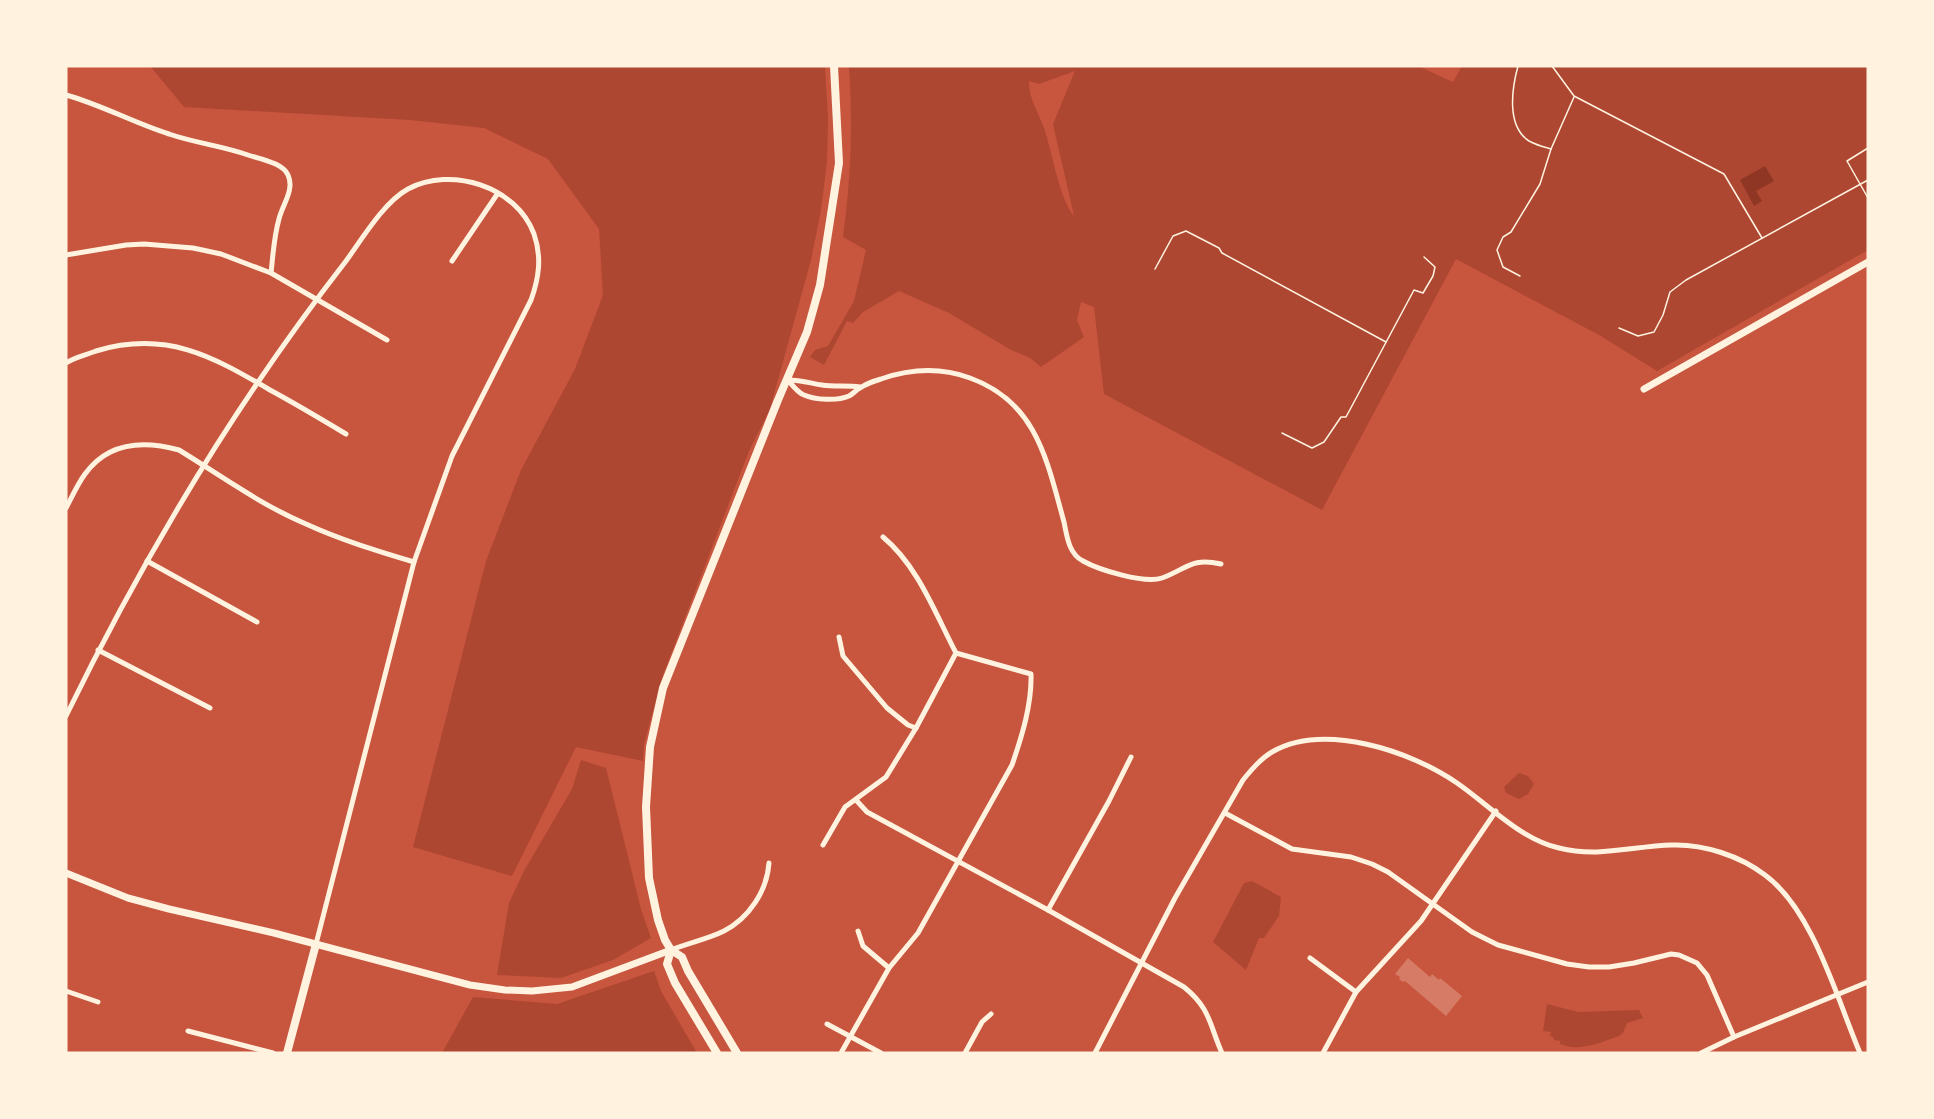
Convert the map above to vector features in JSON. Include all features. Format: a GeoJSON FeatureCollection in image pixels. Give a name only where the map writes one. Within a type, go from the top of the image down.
{"type":"FeatureCollection","features":[{"type":"Feature","properties":{"kind":"main road"},"geometry":{"type":"LineString","coordinates":[[737,1053],[682,957],[671,950],[665,940],[658,920],[649,878],[645,807],[650,747],[663,688],[807,332],[820,285],[839,163],[834,66]]}},
{"type":"Feature","properties":{"kind":"main road"},"geometry":{"type":"LineString","coordinates":[[287,1053],[316,944]]}},
{"type":"Feature","properties":{"kind":"main road"},"geometry":{"type":"LineString","coordinates":[[671,950],[667,964],[675,983],[717,1053]]}},
{"type":"Feature","properties":{"kind":"street"},"geometry":{"type":"LineString","coordinates":[[66,95],[85,100],[140,125],[178,138],[237,151],[278,165],[288,173],[289,193],[278,219],[271,273]]}},
{"type":"Feature","properties":{"kind":"street"},"geometry":{"type":"LineString","coordinates":[[66,716],[98,650],[204,465],[316,300],[390,204],[407,190],[429,181],[453,179],[476,183],[498,193],[517,208],[533,232],[539,258],[538,282],[452,456],[414,562],[316,944]]}},
{"type":"Feature","properties":{"kind":"street"},"geometry":{"type":"LineString","coordinates":[[452,261],[498,193]]}},
{"type":"Feature","properties":{"kind":"street"},"geometry":{"type":"LineString","coordinates":[[66,255],[126,244],[173,246],[221,254],[271,273],[387,340]]}},
{"type":"Feature","properties":{"kind":"street"},"geometry":{"type":"LineString","coordinates":[[1644,389],[1868,262]]}},
{"type":"Feature","properties":{"kind":"street"},"geometry":{"type":"LineString","coordinates":[[66,363],[112,346],[136,344],[164,345],[203,354],[227,364],[346,434]]}},
{"type":"Feature","properties":{"kind":"street"},"geometry":{"type":"LineString","coordinates":[[788,380],[803,395],[826,399],[849,396],[860,387],[917,370],[935,370],[969,378],[1000,394],[1025,418],[1039,438],[1050,469],[1071,550],[1082,561],[1143,580],[1161,578],[1202,561],[1221,564]]}},
{"type":"Feature","properties":{"kind":"street"},"geometry":{"type":"LineString","coordinates":[[788,380],[860,387]]}},
{"type":"Feature","properties":{"kind":"street"},"geometry":{"type":"LineString","coordinates":[[66,508],[85,474],[99,458],[109,452],[137,444],[161,445],[179,450],[304,524],[349,542],[414,562]]}},
{"type":"Feature","properties":{"kind":"street"},"geometry":{"type":"LineString","coordinates":[[841,1053],[889,968],[918,933],[1012,765],[1031,689],[1031,674],[956,653],[910,565],[883,537]]}},
{"type":"Feature","properties":{"kind":"street"},"geometry":{"type":"LineString","coordinates":[[147,561],[257,621]]}},
{"type":"Feature","properties":{"kind":"street"},"geometry":{"type":"LineString","coordinates":[[839,637],[843,656],[887,708],[908,725],[916,728]]}},
{"type":"Feature","properties":{"kind":"street"},"geometry":{"type":"LineString","coordinates":[[98,650],[210,708]]}},
{"type":"Feature","properties":{"kind":"street"},"geometry":{"type":"LineString","coordinates":[[823,845],[844,807],[886,777],[916,728],[956,653]]}},
{"type":"Feature","properties":{"kind":"street"},"geometry":{"type":"LineString","coordinates":[[1095,1053],[1175,898],[1243,780],[1251,769],[1271,752],[1311,739],[1339,740],[1392,752],[1431,767],[1528,835],[1557,848],[1582,853],[1609,853],[1672,845],[1701,847],[1731,856],[1765,874],[1786,894],[1804,918],[1860,1053]]}},
{"type":"Feature","properties":{"kind":"street"},"geometry":{"type":"LineString","coordinates":[[1048,910],[1131,757]]}},
{"type":"Feature","properties":{"kind":"street"},"geometry":{"type":"LineString","coordinates":[[856,800],[867,812],[1141,962],[1194,995],[1207,1010],[1222,1053]]}},
{"type":"Feature","properties":{"kind":"street"},"geometry":{"type":"LineString","coordinates":[[1323,1053],[1356,992],[1421,921],[1496,812]]}},
{"type":"Feature","properties":{"kind":"street"},"geometry":{"type":"LineString","coordinates":[[1225,813],[1292,849],[1352,857],[1372,864],[1388,872],[1472,932],[1498,945],[1567,964],[1589,967],[1609,967],[1671,954],[1679,955],[1697,963],[1707,975],[1734,1037]]}},
{"type":"Feature","properties":{"kind":"street"},"geometry":{"type":"LineString","coordinates":[[66,873],[128,898],[470,985],[532,991],[572,987],[722,932],[738,923],[755,904],[768,879],[769,863]]}},
{"type":"Feature","properties":{"kind":"street"},"geometry":{"type":"LineString","coordinates":[[858,931],[863,946],[889,968]]}},
{"type":"Feature","properties":{"kind":"street"},"geometry":{"type":"LineString","coordinates":[[1310,958],[1356,992]]}},
{"type":"Feature","properties":{"kind":"street"},"geometry":{"type":"LineString","coordinates":[[1701,1053],[1734,1037],[1868,982]]}},
{"type":"Feature","properties":{"kind":"street"},"geometry":{"type":"LineString","coordinates":[[66,990],[98,1002]]}},
{"type":"Feature","properties":{"kind":"street"},"geometry":{"type":"LineString","coordinates":[[964,1053],[982,1022],[991,1014]]}},
{"type":"Feature","properties":{"kind":"street"},"geometry":{"type":"LineString","coordinates":[[827,1023],[881,1053]]}},
{"type":"Feature","properties":{"kind":"street"},"geometry":{"type":"LineString","coordinates":[[188,1031],[273,1053]]}},
{"type":"Feature","properties":{"kind":"path"},"geometry":{"type":"LineString","coordinates":[[1518,66],[1512,93],[1513,112],[1517,124],[1528,140],[1551,149]]}},
{"type":"Feature","properties":{"kind":"path"},"geometry":{"type":"LineString","coordinates":[[1552,66],[1574,96],[1724,174],[1762,238]]}},
{"type":"Feature","properties":{"kind":"path"},"geometry":{"type":"LineString","coordinates":[[1520,276],[1503,267],[1497,250],[1503,237],[1511,232],[1540,184],[1551,149],[1574,96]]}},
{"type":"Feature","properties":{"kind":"path"},"geometry":{"type":"LineString","coordinates":[[1868,148],[1847,160],[1868,198]]}},
{"type":"Feature","properties":{"kind":"path"},"geometry":{"type":"LineString","coordinates":[[1619,328],[1638,336],[1654,332],[1663,315],[1670,292],[1686,280],[1868,180]]}},
{"type":"Feature","properties":{"kind":"path"},"geometry":{"type":"LineString","coordinates":[[1155,269],[1173,236],[1186,231],[1386,342]]}},
{"type":"Feature","properties":{"kind":"path"},"geometry":{"type":"LineString","coordinates":[[1282,433],[1312,448],[1324,442],[1341,417],[1346,417],[1414,290],[1423,293],[1433,276],[1435,267],[1425,257]]}},
{"type":"Feature","properties":{"kind":"shaded area"},"geometry":{"type":"Polygon","coordinates":[[[150,66],[825,66],[828,119],[827,162],[821,210],[811,260],[770,409],[749,451],[663,675],[644,744],[643,761],[576,747],[512,876],[413,847],[486,561],[521,470],[575,369],[603,295],[599,229],[548,159],[484,128],[410,120],[184,107],[150,66]]]}},
{"type":"Feature","properties":{"kind":"shaded area"},"geometry":{"type":"Polygon","coordinates":[[[849,66],[1418,66],[1453,82],[1462,66],[1868,66],[1868,250],[1657,371],[1599,335],[1456,259],[1322,510],[1104,394],[1094,307],[1081,302],[1077,320],[1084,337],[1041,367],[1030,358],[1011,350],[949,313],[899,291],[863,312],[853,323],[847,321],[824,365],[810,357],[815,350],[828,346],[854,301],[866,250],[843,237],[850,152],[849,66]],[[1075,71],[1039,84],[1029,81],[1030,94],[1045,131],[1061,188],[1074,216],[1053,124],[1075,71]]]}},
{"type":"Feature","properties":{"kind":"shaded area"},"geometry":{"type":"Polygon","coordinates":[[[1765,166],[1774,181],[1756,191],[1762,201],[1754,206],[1740,180],[1765,166]]]}},
{"type":"Feature","properties":{"kind":"shaded area"},"geometry":{"type":"Polygon","coordinates":[[[581,760],[606,768],[641,909],[651,938],[613,960],[561,978],[497,975],[509,903],[524,871],[572,789],[581,760]]]}},
{"type":"Feature","properties":{"kind":"shaded area"},"geometry":{"type":"Polygon","coordinates":[[[1519,773],[1528,776],[1534,784],[1528,794],[1519,799],[1506,793],[1504,787],[1519,773]]]}},
{"type":"Feature","properties":{"kind":"shaded area"},"geometry":{"type":"Polygon","coordinates":[[[1252,881],[1281,897],[1279,916],[1264,938],[1259,938],[1246,970],[1213,942],[1244,883],[1252,881]]]}},
{"type":"Feature","properties":{"kind":"shaded area"},"geometry":{"type":"Polygon","coordinates":[[[654,971],[661,991],[697,1053],[442,1053],[473,997],[557,1004],[654,971]]]}},
{"type":"Feature","properties":{"kind":"shaded area"},"geometry":{"type":"Polygon","coordinates":[[[1547,1004],[1578,1012],[1639,1010],[1643,1018],[1627,1023],[1623,1033],[1619,1036],[1589,1046],[1567,1046],[1554,1040],[1550,1036],[1551,1032],[1543,1031],[1547,1004]]]}},
{"type":"Feature","properties":{"kind":"building"},"geometry":{"type":"Polygon","coordinates":[[[1408,958],[1430,977],[1432,974],[1439,980],[1440,978],[1462,996],[1446,1016],[1395,974],[1408,958]]]}}]}
